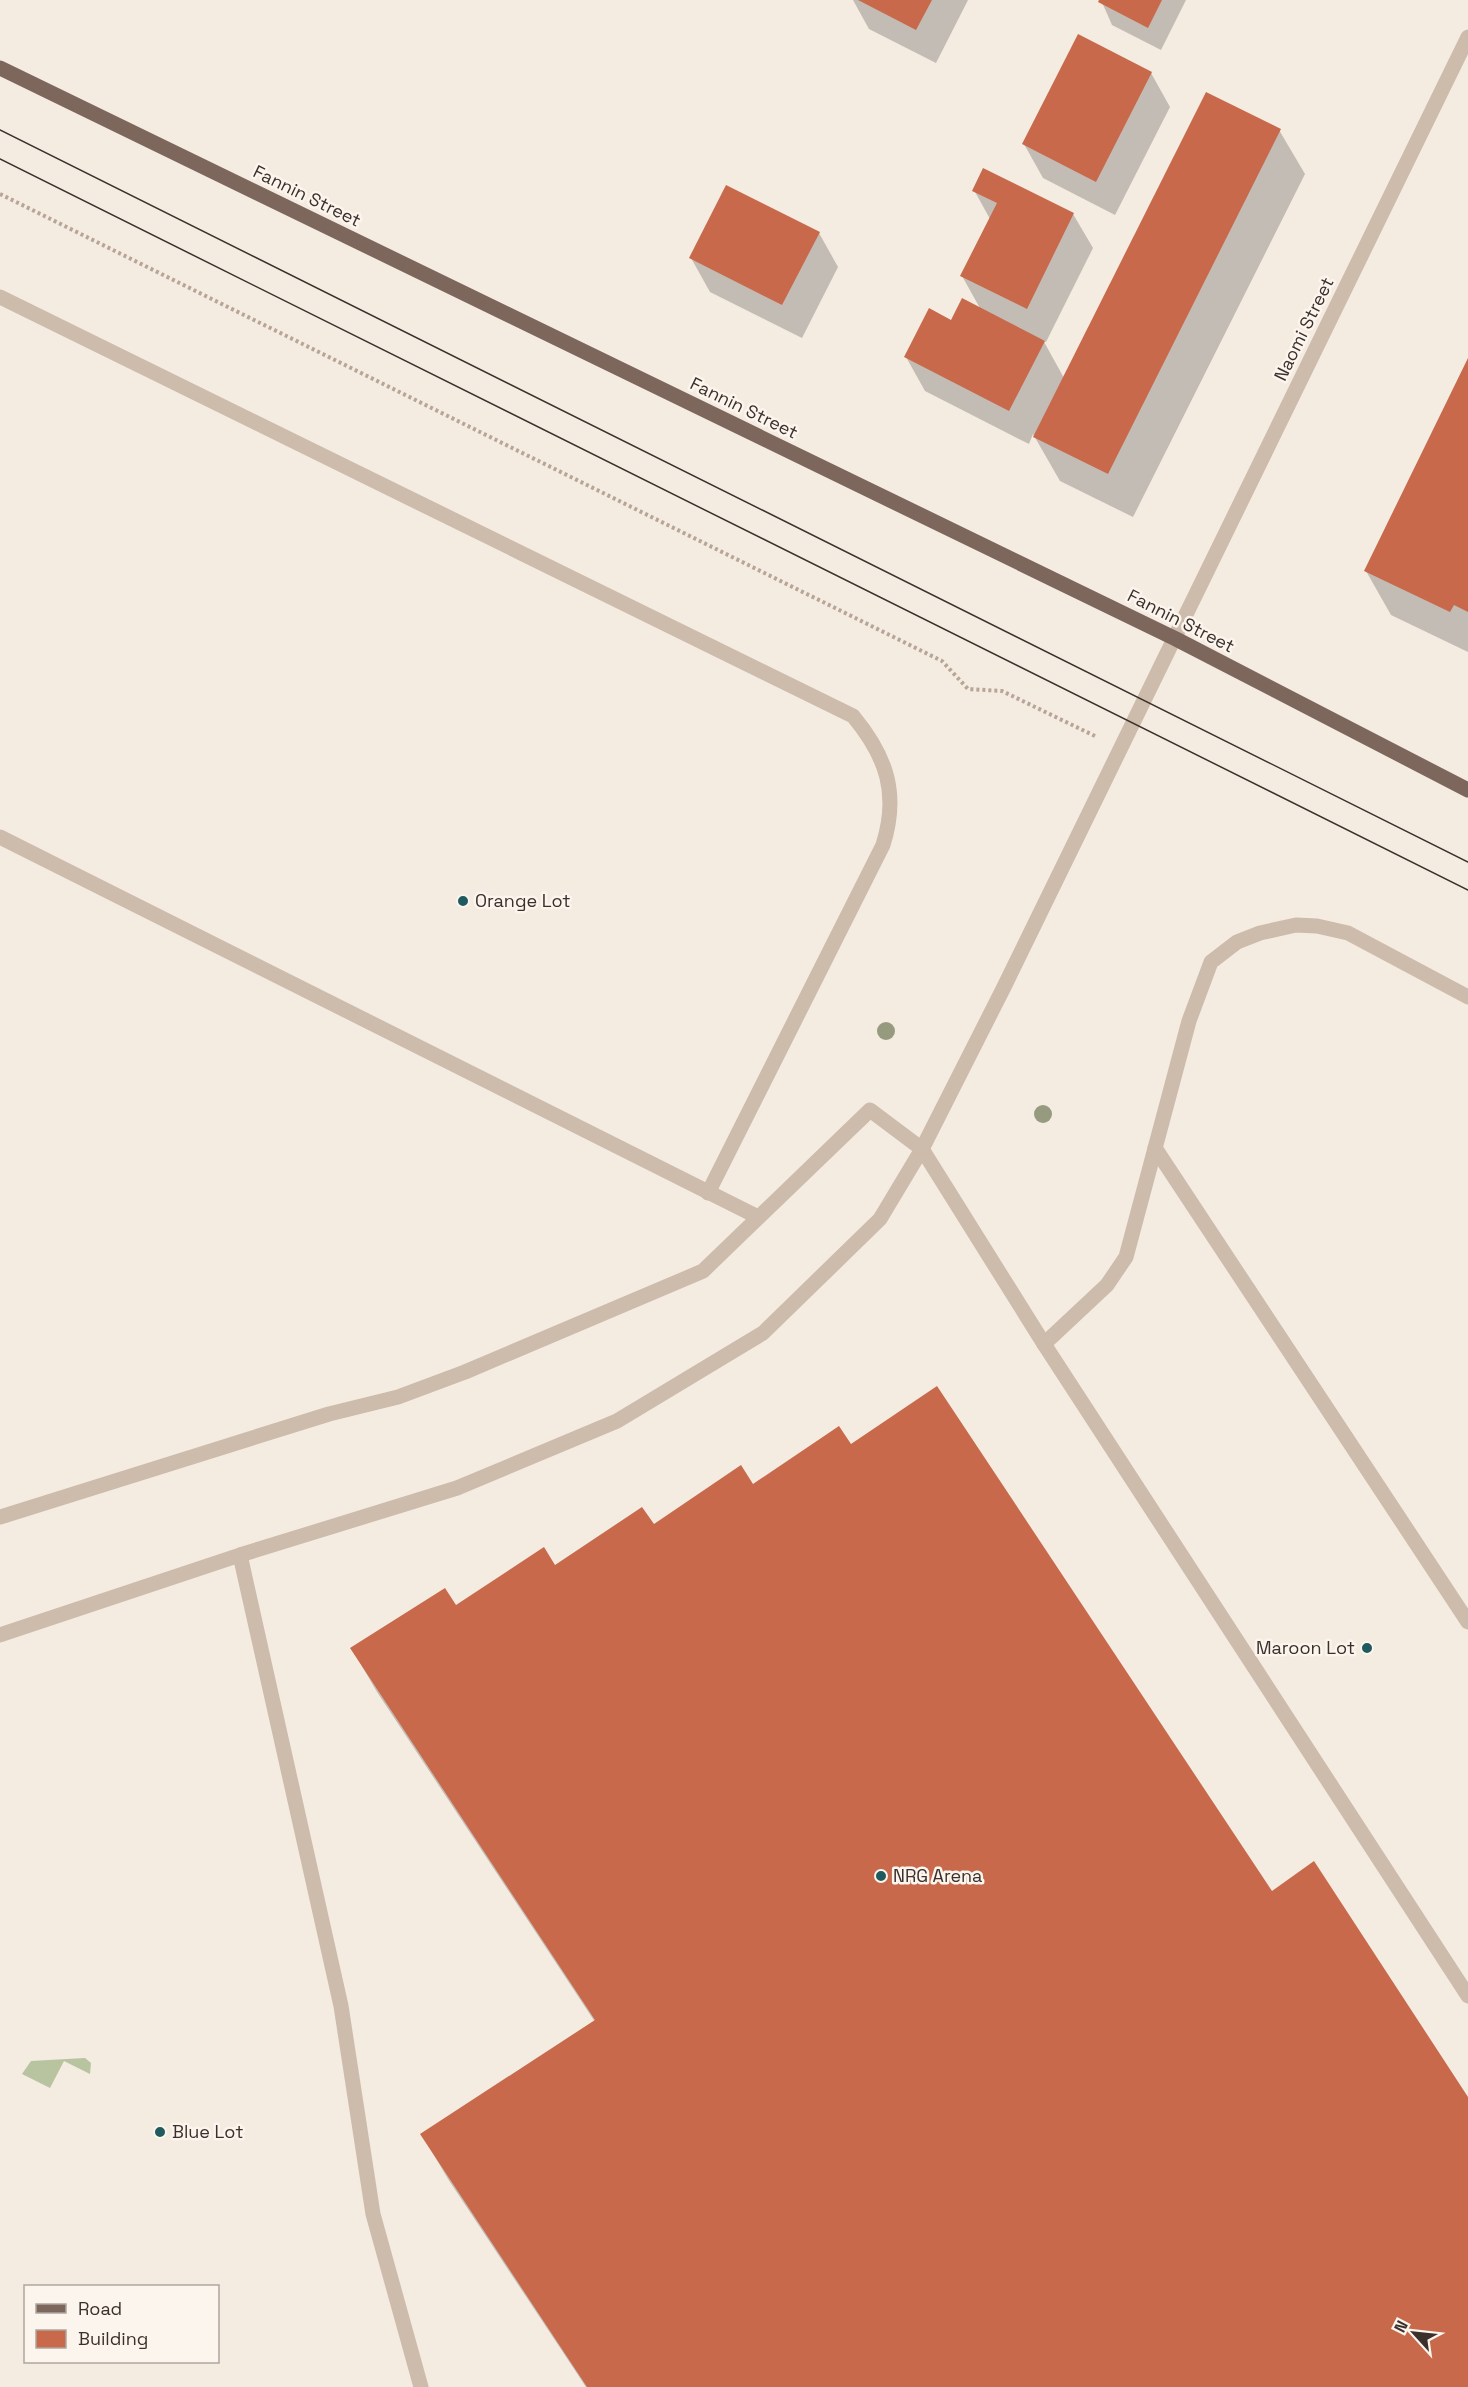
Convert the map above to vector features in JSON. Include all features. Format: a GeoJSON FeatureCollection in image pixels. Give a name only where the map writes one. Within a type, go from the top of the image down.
{"type":"FeatureCollection","features":[{"type":"Feature","properties":{"kind":"main road","name":"Fannin Street"},"geometry":{"type":"LineString","coordinates":[[0,68],[1176,639],[1468,790]]}},
{"type":"Feature","properties":{"kind":"street","name":"Naomi Street"},"geometry":{"type":"LineString","coordinates":[[0,1635],[240,1555],[457,1488],[617,1421],[764,1332],[880,1219],[922,1149],[1176,639],[1468,37]]}},
{"type":"Feature","properties":{"kind":"street"},"geometry":{"type":"LineString","coordinates":[[0,297],[854,716],[871,737],[884,766],[890,792],[890,821],[883,845],[708,1193]]}},
{"type":"Feature","properties":{"kind":"street"},"geometry":{"type":"LineString","coordinates":[[0,837],[758,1217]]}},
{"type":"Feature","properties":{"kind":"street"},"geometry":{"type":"LineString","coordinates":[[1044,1344],[1107,1285],[1126,1257],[1189,1021],[1211,962],[1237,942],[1260,933],[1296,925],[1317,926],[1348,933],[1468,997]]}},
{"type":"Feature","properties":{"kind":"street"},"geometry":{"type":"LineString","coordinates":[[0,1517],[318,1418],[398,1397],[465,1372],[703,1271],[870,1110],[922,1149],[1044,1344],[1468,1995]]}},
{"type":"Feature","properties":{"kind":"street"},"geometry":{"type":"LineString","coordinates":[[1155,1148],[1468,1622]]}},
{"type":"Feature","properties":{"kind":"street"},"geometry":{"type":"LineString","coordinates":[[240,1555],[341,2006],[373,2214],[421,2387]]}},
{"type":"Feature","properties":{"kind":"path"},"geometry":{"type":"LineString","coordinates":[[0,194],[942,661],[968,689],[1002,691],[1120,748]]}},
{"type":"Feature","properties":{"kind":"green space"},"geometry":{"type":"Polygon","coordinates":[[[85,2058],[91,2063],[90,2074],[64,2061],[50,2088],[22,2074],[31,2061],[85,2058]]]}},
{"type":"Feature","properties":{"kind":"building"},"geometry":{"type":"Polygon","coordinates":[[[858,0],[932,0],[916,30],[858,0]]]}},
{"type":"Feature","properties":{"kind":"building"},"geometry":{"type":"Polygon","coordinates":[[[1099,0],[1162,0],[1148,28],[1098,2],[1099,0]]]}},
{"type":"Feature","properties":{"kind":"building"},"geometry":{"type":"Polygon","coordinates":[[[1078,34],[1152,72],[1096,182],[1022,144],[1078,34]]]}},
{"type":"Feature","properties":{"kind":"building"},"geometry":{"type":"Polygon","coordinates":[[[1206,92],[1281,129],[1108,474],[1033,437],[1206,92]]]}},
{"type":"Feature","properties":{"kind":"building"},"geometry":{"type":"Polygon","coordinates":[[[983,168],[1074,213],[1027,309],[960,276],[997,203],[972,191],[983,168]]]}},
{"type":"Feature","properties":{"kind":"building"},"geometry":{"type":"Polygon","coordinates":[[[726,185],[820,232],[782,305],[689,258],[726,185]]]}},
{"type":"Feature","properties":{"kind":"building"},"geometry":{"type":"Polygon","coordinates":[[[962,298],[1045,341],[1009,411],[904,357],[929,308],[951,320],[962,298]]]}},
{"type":"Feature","properties":{"kind":"building"},"geometry":{"type":"Polygon","coordinates":[[[1468,358],[1468,612],[1454,605],[1450,612],[1364,571],[1468,358]]]}},
{"type":"Feature","properties":{"kind":"building","name":"NRG Arena"},"geometry":{"type":"Polygon","coordinates":[[[937,1386],[1272,1891],[1314,1861],[1468,2097],[1468,2387],[587,2387],[420,2134],[595,2020],[350,1648],[445,1588],[456,1605],[544,1547],[555,1565],[642,1507],[654,1524],[741,1465],[753,1484],[839,1426],[851,1444],[937,1386]]]}},
{"type":"Feature","properties":{"kind":"tram line"},"geometry":{"type":"LineString","coordinates":[[0,130],[1468,862]]}},
{"type":"Feature","properties":{"kind":"tram line"},"geometry":{"type":"LineString","coordinates":[[0,159],[1468,890]]}},
{"type":"Feature","properties":{"kind":"place","name":"Orange Lot"},"geometry":{"type":"Point","coordinates":[463,901]}},
{"type":"Feature","properties":{"kind":"place","name":"Maroon Lot"},"geometry":{"type":"Point","coordinates":[1367,1648]}},
{"type":"Feature","properties":{"kind":"place","name":"NRG Arena"},"geometry":{"type":"Point","coordinates":[881,1876]}},
{"type":"Feature","properties":{"kind":"place","name":"Blue Lot"},"geometry":{"type":"Point","coordinates":[160,2132]}}]}
